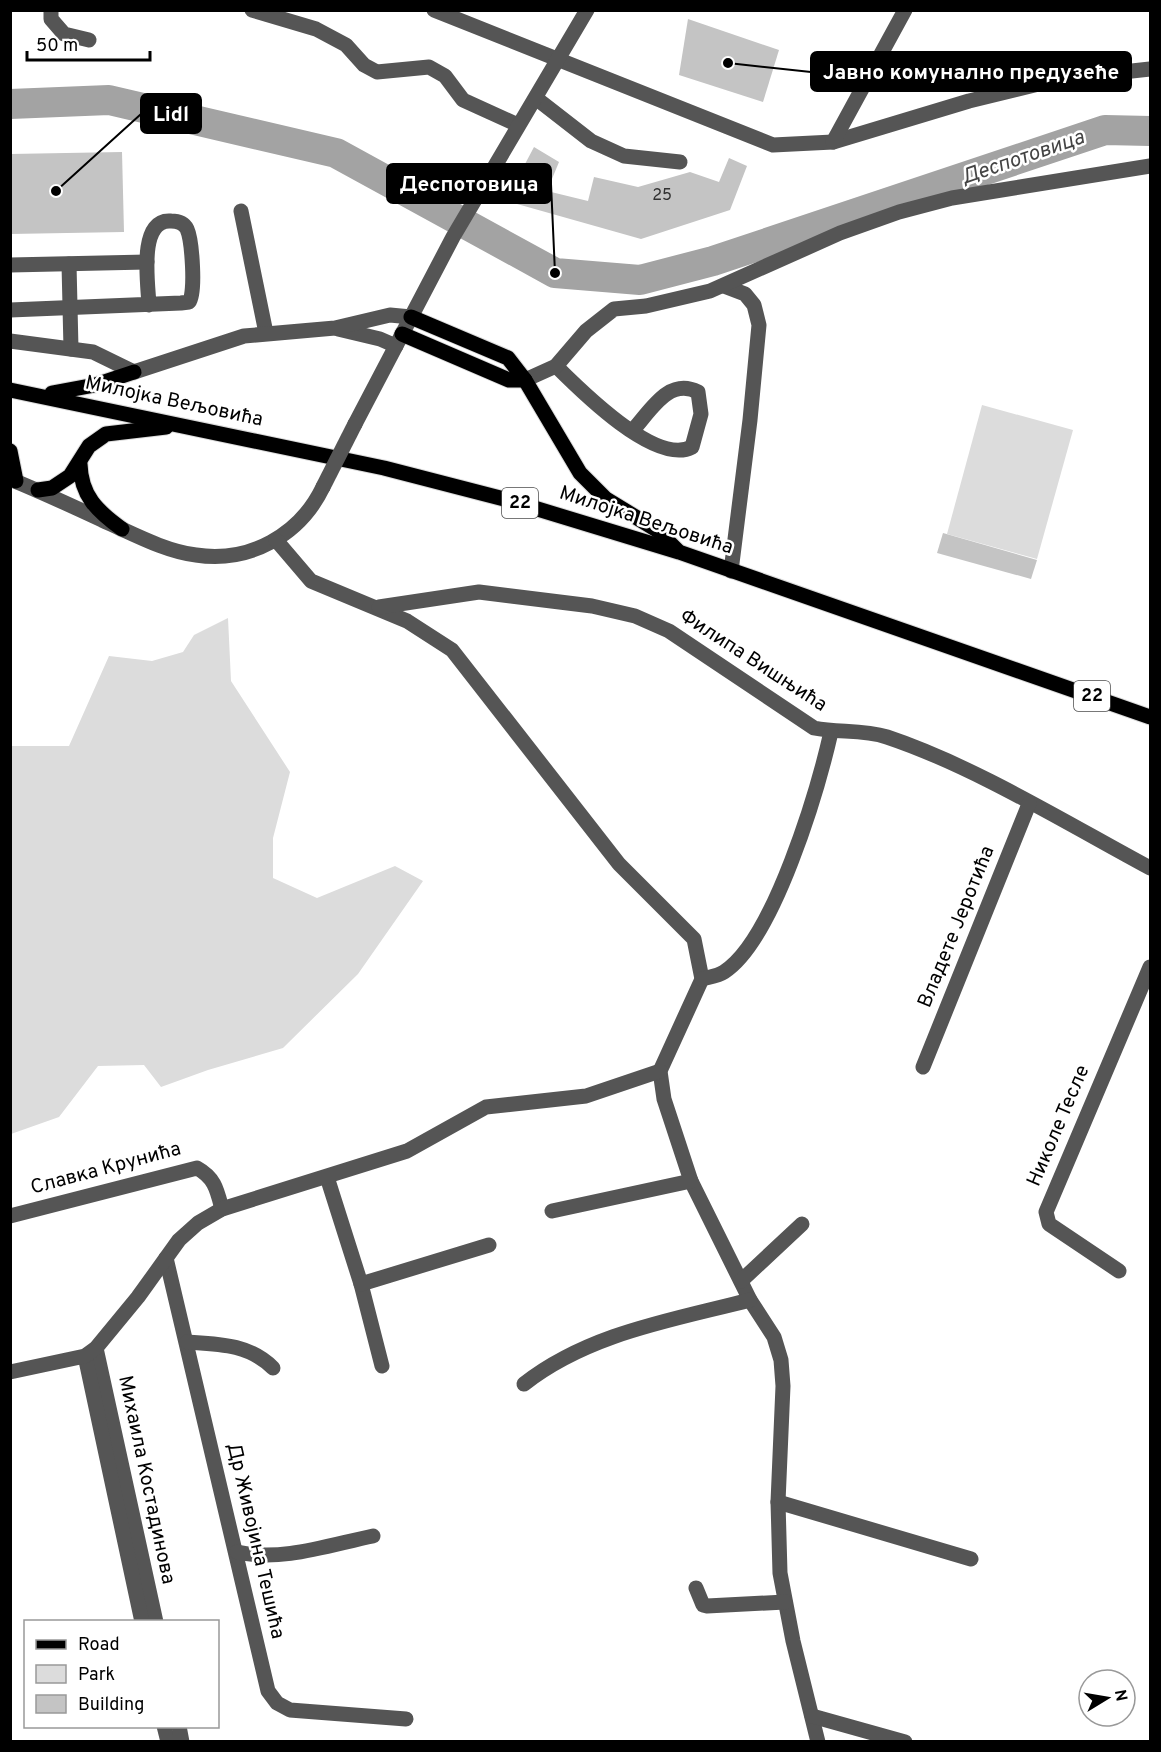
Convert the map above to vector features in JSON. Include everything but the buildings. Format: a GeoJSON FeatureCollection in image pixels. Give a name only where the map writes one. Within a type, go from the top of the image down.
{"type":"FeatureCollection","features":[{"type":"Feature","properties":{"kind":"main road"},"geometry":{"type":"LineString","coordinates":[[411,317],[508,358],[525,380],[570,459],[586,480],[606,499],[657,530],[679,552]]}},
{"type":"Feature","properties":{"kind":"main road"},"geometry":{"type":"LineString","coordinates":[[399,340],[509,380],[525,380]]}},
{"type":"Feature","properties":{"kind":"main road"},"geometry":{"type":"LineString","coordinates":[[34,393],[82,388],[134,372]]}},
{"type":"Feature","properties":{"kind":"main road","name":"Милојка Вељовића"},"geometry":{"type":"LineString","coordinates":[[10,390],[34,393],[192,427],[484,493],[679,552],[1150,717]]}},
{"type":"Feature","properties":{"kind":"main road"},"geometry":{"type":"LineString","coordinates":[[38,490],[52,488],[70,476],[80,464],[89,446],[106,434],[159,427],[192,427]]}},
{"type":"Feature","properties":{"kind":"main road"},"geometry":{"type":"LineString","coordinates":[[10,451],[13,480]]}},
{"type":"Feature","properties":{"kind":"main road"},"geometry":{"type":"LineString","coordinates":[[80,464],[81,480],[88,497],[98,511],[122,529]]}},
{"type":"Feature","properties":{"kind":"street"},"geometry":{"type":"LineString","coordinates":[[51,10],[51,19],[64,34],[89,40]]}},
{"type":"Feature","properties":{"kind":"street"},"geometry":{"type":"LineString","coordinates":[[252,10],[316,29],[346,45],[364,65],[377,72],[429,68],[445,76],[463,100],[518,125]]}},
{"type":"Feature","properties":{"kind":"street"},"geometry":{"type":"LineString","coordinates":[[434,10],[558,62],[773,145],[832,142],[969,101],[1059,79],[1150,69]]}},
{"type":"Feature","properties":{"kind":"street"},"geometry":{"type":"LineString","coordinates":[[13,480],[122,529],[183,552],[214,556],[250,551],[276,540],[306,515],[323,487],[453,237],[518,125],[537,99],[587,10]]}},
{"type":"Feature","properties":{"kind":"street"},"geometry":{"type":"LineString","coordinates":[[832,142],[905,10]]}},
{"type":"Feature","properties":{"kind":"street"},"geometry":{"type":"LineString","coordinates":[[537,99],[560,120],[591,141],[624,156],[680,162]]}},
{"type":"Feature","properties":{"kind":"street"},"geometry":{"type":"LineString","coordinates":[[525,380],[556,366],[586,331],[614,309],[683,298],[724,286],[840,233],[899,212],[1004,188],[1150,166]]}},
{"type":"Feature","properties":{"kind":"street"},"geometry":{"type":"LineString","coordinates":[[241,211],[266,333]]}},
{"type":"Feature","properties":{"kind":"street"},"geometry":{"type":"LineString","coordinates":[[10,310],[149,305],[189,302],[192,299],[189,240],[187,229],[182,223],[164,220],[153,228],[147,262],[149,305]]}},
{"type":"Feature","properties":{"kind":"street"},"geometry":{"type":"LineString","coordinates":[[10,265],[147,262]]}},
{"type":"Feature","properties":{"kind":"street"},"geometry":{"type":"LineString","coordinates":[[69,264],[71,348]]}},
{"type":"Feature","properties":{"kind":"street"},"geometry":{"type":"LineString","coordinates":[[724,286],[745,294],[754,305],[759,325],[750,420],[731,571]]}},
{"type":"Feature","properties":{"kind":"street"},"geometry":{"type":"LineString","coordinates":[[10,341],[93,352],[134,372],[244,336],[336,328],[390,315],[411,317]]}},
{"type":"Feature","properties":{"kind":"street"},"geometry":{"type":"LineString","coordinates":[[336,328],[380,339],[399,340]]}},
{"type":"Feature","properties":{"kind":"street"},"geometry":{"type":"LineString","coordinates":[[556,366],[615,420],[668,450],[682,452],[692,447],[701,414],[698,392],[680,386],[669,390],[633,430]]}},
{"type":"Feature","properties":{"kind":"street"},"geometry":{"type":"LineString","coordinates":[[276,540],[311,581],[379,607],[435,637],[464,661],[496,708],[619,864],[694,939],[702,979],[660,1071],[664,1099],[691,1181],[750,1300],[774,1338],[781,1360],[783,1386],[778,1502],[780,1573],[818,1742]]}},
{"type":"Feature","properties":{"kind":"street","name":"Филипа Вишњића"},"geometry":{"type":"LineString","coordinates":[[379,607],[479,592],[592,606],[635,616],[669,631],[814,728],[831,732],[861,730],[925,752],[1150,868]]}},
{"type":"Feature","properties":{"kind":"street"},"geometry":{"type":"LineString","coordinates":[[702,979],[723,973],[737,961],[752,941],[774,902],[820,781],[831,732]]}},
{"type":"Feature","properties":{"kind":"street","name":"Владете Јеротића"},"geometry":{"type":"LineString","coordinates":[[923,1067],[1029,804]]}},
{"type":"Feature","properties":{"kind":"street","name":"Николе Тесле"},"geometry":{"type":"LineString","coordinates":[[1119,1271],[1049,1224],[1046,1212],[1150,967]]}},
{"type":"Feature","properties":{"kind":"street"},"geometry":{"type":"LineString","coordinates":[[10,1372],[90,1352],[138,1297],[179,1240],[198,1223],[222,1209],[407,1150],[486,1107],[586,1096],[660,1071]]}},
{"type":"Feature","properties":{"kind":"street","name":"Славка Крунића"},"geometry":{"type":"LineString","coordinates":[[10,1216],[198,1168],[215,1182],[222,1209]]}},
{"type":"Feature","properties":{"kind":"street"},"geometry":{"type":"LineString","coordinates":[[327,1177],[361,1284],[382,1366]]}},
{"type":"Feature","properties":{"kind":"street"},"geometry":{"type":"LineString","coordinates":[[552,1211],[691,1181]]}},
{"type":"Feature","properties":{"kind":"street"},"geometry":{"type":"LineString","coordinates":[[741,1281],[802,1224]]}},
{"type":"Feature","properties":{"kind":"street"},"geometry":{"type":"LineString","coordinates":[[361,1284],[489,1245]]}},
{"type":"Feature","properties":{"kind":"street","name":"Др Живојина Тешића"},"geometry":{"type":"LineString","coordinates":[[166,1258],[268,1691],[277,1703],[290,1710],[406,1719]]}},
{"type":"Feature","properties":{"kind":"street"},"geometry":{"type":"LineString","coordinates":[[524,1383],[565,1357],[611,1336],[750,1300]]}},
{"type":"Feature","properties":{"kind":"street"},"geometry":{"type":"LineString","coordinates":[[187,1342],[249,1350],[263,1357],[273,1368]]}},
{"type":"Feature","properties":{"kind":"street","name":"Михаила Костадинова"},"geometry":{"type":"LineString","coordinates":[[90,1352],[142,1620]]}},
{"type":"Feature","properties":{"kind":"street","name":"Михаила Костадинова"},"geometry":{"type":"LineString","coordinates":[[90,1352],[156,1620]]}},
{"type":"Feature","properties":{"kind":"street"},"geometry":{"type":"LineString","coordinates":[[778,1502],[971,1559]]}},
{"type":"Feature","properties":{"kind":"street"},"geometry":{"type":"LineString","coordinates":[[237,1552],[260,1557],[277,1556],[373,1536]]}},
{"type":"Feature","properties":{"kind":"street"},"geometry":{"type":"LineString","coordinates":[[696,1588],[703,1605],[707,1606],[785,1602]]}},
{"type":"Feature","properties":{"kind":"street"},"geometry":{"type":"LineString","coordinates":[[812,1716],[904,1742]]}},
{"type":"Feature","properties":{"kind":"green space"},"geometry":{"type":"Polygon","coordinates":[[[982,405],[1073,430],[1037,559],[947,534],[982,405]]]}},
{"type":"Feature","properties":{"kind":"green space"},"geometry":{"type":"Polygon","coordinates":[[[228,618],[231,681],[290,772],[273,838],[273,878],[317,898],[395,866],[423,881],[358,974],[283,1048],[208,1070],[161,1087],[144,1065],[98,1066],[59,1117],[11,1134],[11,746],[69,746],[109,656],[152,661],[183,652],[194,635],[228,618]]]}},
{"type":"Feature","properties":{"kind":"waterway","name":"Деспотовица"},"geometry":{"type":"LineString","coordinates":[[10,104],[109,100],[336,153],[555,273],[640,280],[713,261],[1105,130],[1150,131]]}},
{"type":"Feature","properties":{"kind":"place","name":"Јавно комунално предузеће"},"geometry":{"type":"Point","coordinates":[728,63]}},
{"type":"Feature","properties":{"kind":"place","name":"Lidl"},"geometry":{"type":"Point","coordinates":[56,191]}},
{"type":"Feature","properties":{"kind":"place","name":"Деспотовица"},"geometry":{"type":"Point","coordinates":[555,273]}}]}
